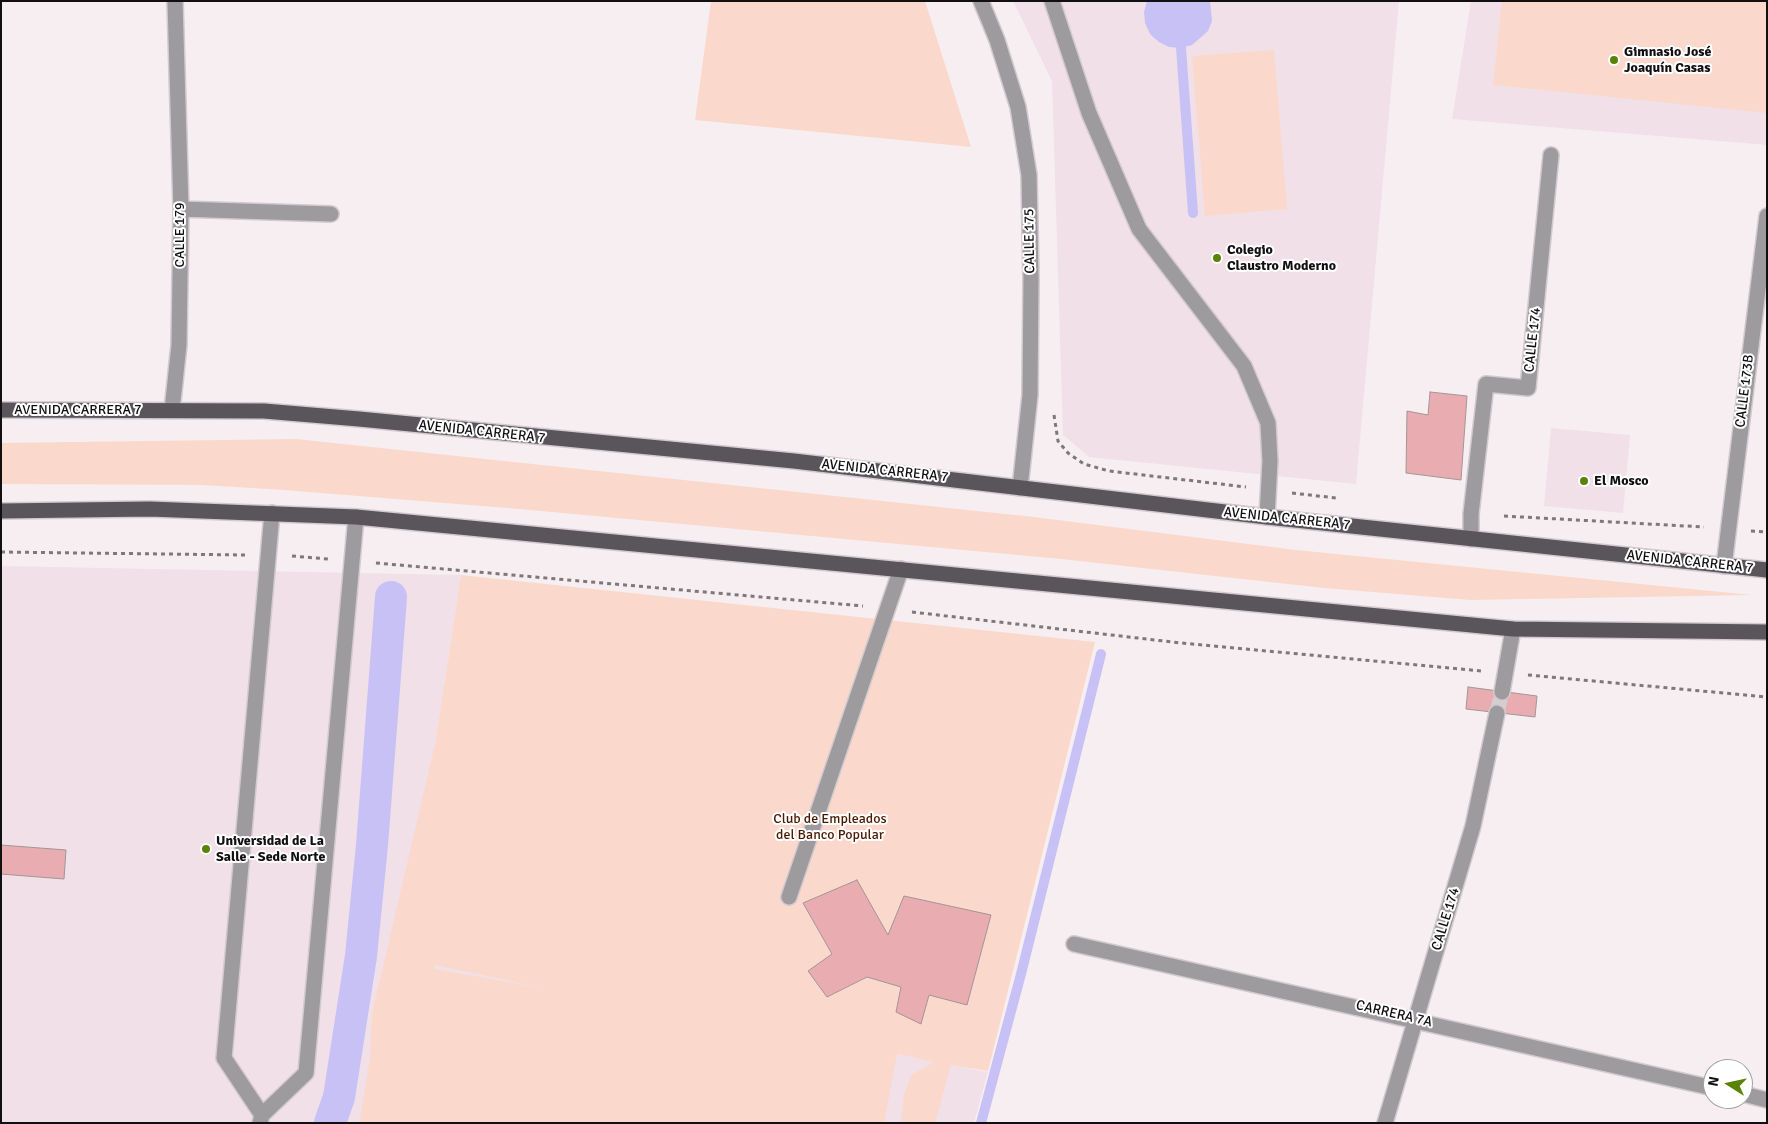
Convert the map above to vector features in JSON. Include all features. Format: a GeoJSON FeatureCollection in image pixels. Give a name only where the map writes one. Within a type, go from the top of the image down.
{"type":"FeatureCollection","features":[{"type":"Feature","properties":{"kind":"main road","name":"AVENIDA CARRERA 7"},"geometry":{"type":"LineString","coordinates":[[1,410],[264,411],[359,419],[794,461],[1268,517],[1767,570]]}},
{"type":"Feature","properties":{"kind":"main road"},"geometry":{"type":"LineString","coordinates":[[1,511],[150,509],[356,517],[1513,629],[1767,632]]}},
{"type":"Feature","properties":{"kind":"street","name":"CALLE 179"},"geometry":{"type":"LineString","coordinates":[[172,410],[179,345],[181,208],[175,1]]}},
{"type":"Feature","properties":{"kind":"street","name":"CALLE 175"},"geometry":{"type":"LineString","coordinates":[[981,1],[997,40],[1018,107],[1029,175],[1031,279],[1030,396],[1020,488]]}},
{"type":"Feature","properties":{"kind":"street"},"geometry":{"type":"LineString","coordinates":[[1052,1],[1089,113],[1139,229],[1244,366],[1268,423],[1270,490],[1268,517]]}},
{"type":"Feature","properties":{"kind":"street","name":"CALLE 174"},"geometry":{"type":"LineString","coordinates":[[1471,539],[1471,514],[1486,384],[1528,388],[1550,156]]}},
{"type":"Feature","properties":{"kind":"street"},"geometry":{"type":"LineString","coordinates":[[181,208],[331,214]]}},
{"type":"Feature","properties":{"kind":"street","name":"CALLE 173B"},"geometry":{"type":"LineString","coordinates":[[1724,566],[1767,216]]}},
{"type":"Feature","properties":{"kind":"street"},"geometry":{"type":"LineString","coordinates":[[272,513],[224,1058],[261,1119],[306,1073],[356,517]]}},
{"type":"Feature","properties":{"kind":"street"},"geometry":{"type":"LineString","coordinates":[[790,898],[902,569]]}},
{"type":"Feature","properties":{"kind":"street"},"geometry":{"type":"LineString","coordinates":[[1502,692],[1513,629]]}},
{"type":"Feature","properties":{"kind":"street","name":"CALLE 174"},"geometry":{"type":"LineString","coordinates":[[1385,1123],[1473,826],[1497,713]]}},
{"type":"Feature","properties":{"kind":"street","name":"CARRERA 7A"},"geometry":{"type":"LineString","coordinates":[[1074,944],[1416,1019],[1703,1086]]}},
{"type":"Feature","properties":{"kind":"street"},"geometry":{"type":"LineString","coordinates":[[1753,1096],[1767,1100]]}},
{"type":"Feature","properties":{"kind":"path"},"geometry":{"type":"LineString","coordinates":[[1054,412],[1058,441],[1068,453],[1084,464],[1115,472],[1337,498]]}},
{"type":"Feature","properties":{"kind":"path"},"geometry":{"type":"LineString","coordinates":[[1471,514],[1626,521],[1728,529]]}},
{"type":"Feature","properties":{"kind":"shaded area","name":"Colegio Claustro Moderno"},"geometry":{"type":"Polygon","coordinates":[[[1013,1],[1399,1],[1356,484],[1089,457],[1063,435],[1052,81],[1013,1]]]}},
{"type":"Feature","properties":{"kind":"shaded area"},"geometry":{"type":"Polygon","coordinates":[[[1147,1],[1210,1],[1212,21],[1208,31],[1192,45],[1181,48],[1169,47],[1159,42],[1150,34],[1145,23],[1144,12],[1147,1]]]}},
{"type":"Feature","properties":{"kind":"shaded area","name":"Gimnasio José Joaquín Casas"},"geometry":{"type":"Polygon","coordinates":[[[1471,1],[1767,1],[1767,145],[1452,119],[1471,1]]]}},
{"type":"Feature","properties":{"kind":"shaded area"},"geometry":{"type":"Polygon","coordinates":[[[1551,428],[1630,435],[1623,513],[1544,506],[1551,428]]]}},
{"type":"Feature","properties":{"kind":"shaded area","name":"Universidad de La Salle - Sede Norte"},"geometry":{"type":"Polygon","coordinates":[[[1,566],[461,575],[435,744],[872,1049],[988,1072],[974,1123],[1,1123],[1,566]]]}},
{"type":"Feature","properties":{"kind":"green space"},"geometry":{"type":"Polygon","coordinates":[[[711,1],[925,1],[971,147],[695,120],[711,1]]]}},
{"type":"Feature","properties":{"kind":"green space","name":"Gimnasio José Joaquín Casas"},"geometry":{"type":"Polygon","coordinates":[[[1502,1],[1767,1],[1767,113],[1493,85],[1502,1]]]}},
{"type":"Feature","properties":{"kind":"green space"},"geometry":{"type":"Polygon","coordinates":[[[1274,50],[1287,209],[1205,216],[1192,56],[1274,50]]]}},
{"type":"Feature","properties":{"kind":"green space"},"geometry":{"type":"Polygon","coordinates":[[[296,439],[1034,517],[1296,550],[1752,595],[1470,600],[1324,588],[1061,559],[519,509],[284,490],[202,485],[1,484],[1,443],[296,439]]]}},
{"type":"Feature","properties":{"kind":"green space","name":"Club de Empleados del Banco Popular"},"geometry":{"type":"Polygon","coordinates":[[[461,575],[1095,642],[988,1071],[951,1065],[935,1123],[901,1123],[904,1095],[911,1075],[934,1062],[897,1054],[884,1123],[359,1123],[370,1059],[372,1014],[435,744],[461,575]],[[435,965],[435,969],[548,989],[435,965]]]}},
{"type":"Feature","properties":{"kind":"building"},"geometry":{"type":"Polygon","coordinates":[[[1430,392],[1467,396],[1461,480],[1406,473],[1407,411],[1428,415],[1430,392]]]}},
{"type":"Feature","properties":{"kind":"building"},"geometry":{"type":"Polygon","coordinates":[[[1468,687],[1537,696],[1535,717],[1466,709],[1468,687]]]}},
{"type":"Feature","properties":{"kind":"building"},"geometry":{"type":"Polygon","coordinates":[[[1,845],[66,850],[64,879],[1,874],[1,845]]]}},
{"type":"Feature","properties":{"kind":"building"},"geometry":{"type":"Polygon","coordinates":[[[857,880],[888,935],[904,896],[991,915],[967,1005],[929,995],[921,1024],[896,1012],[901,987],[867,977],[827,997],[808,971],[832,954],[803,903],[857,880]]]}},
{"type":"Feature","properties":{"kind":"waterway"},"geometry":{"type":"LineString","coordinates":[[1181,48],[1193,213]]}},
{"type":"Feature","properties":{"kind":"waterway"},"geometry":{"type":"LineString","coordinates":[[330,1123],[339,1097],[361,956],[372,845],[391,597]]}},
{"type":"Feature","properties":{"kind":"waterway"},"geometry":{"type":"LineString","coordinates":[[981,1123],[1021,974],[1101,654]]}},
{"type":"Feature","properties":{"kind":"tunnel"},"geometry":{"type":"LineString","coordinates":[[1497,713],[1502,692]]}},
{"type":"Feature","properties":{"kind":"place","name":"Gimnasio José Joaquín Casas"},"geometry":{"type":"Point","coordinates":[1614,60]}},
{"type":"Feature","properties":{"kind":"place","name":"Colegio Claustro Moderno"},"geometry":{"type":"Point","coordinates":[1217,258]}},
{"type":"Feature","properties":{"kind":"place","name":"El Mosco"},"geometry":{"type":"Point","coordinates":[1584,481]}},
{"type":"Feature","properties":{"kind":"place","name":"Universidad de La Salle - Sede Norte"},"geometry":{"type":"Point","coordinates":[206,849]}}]}
